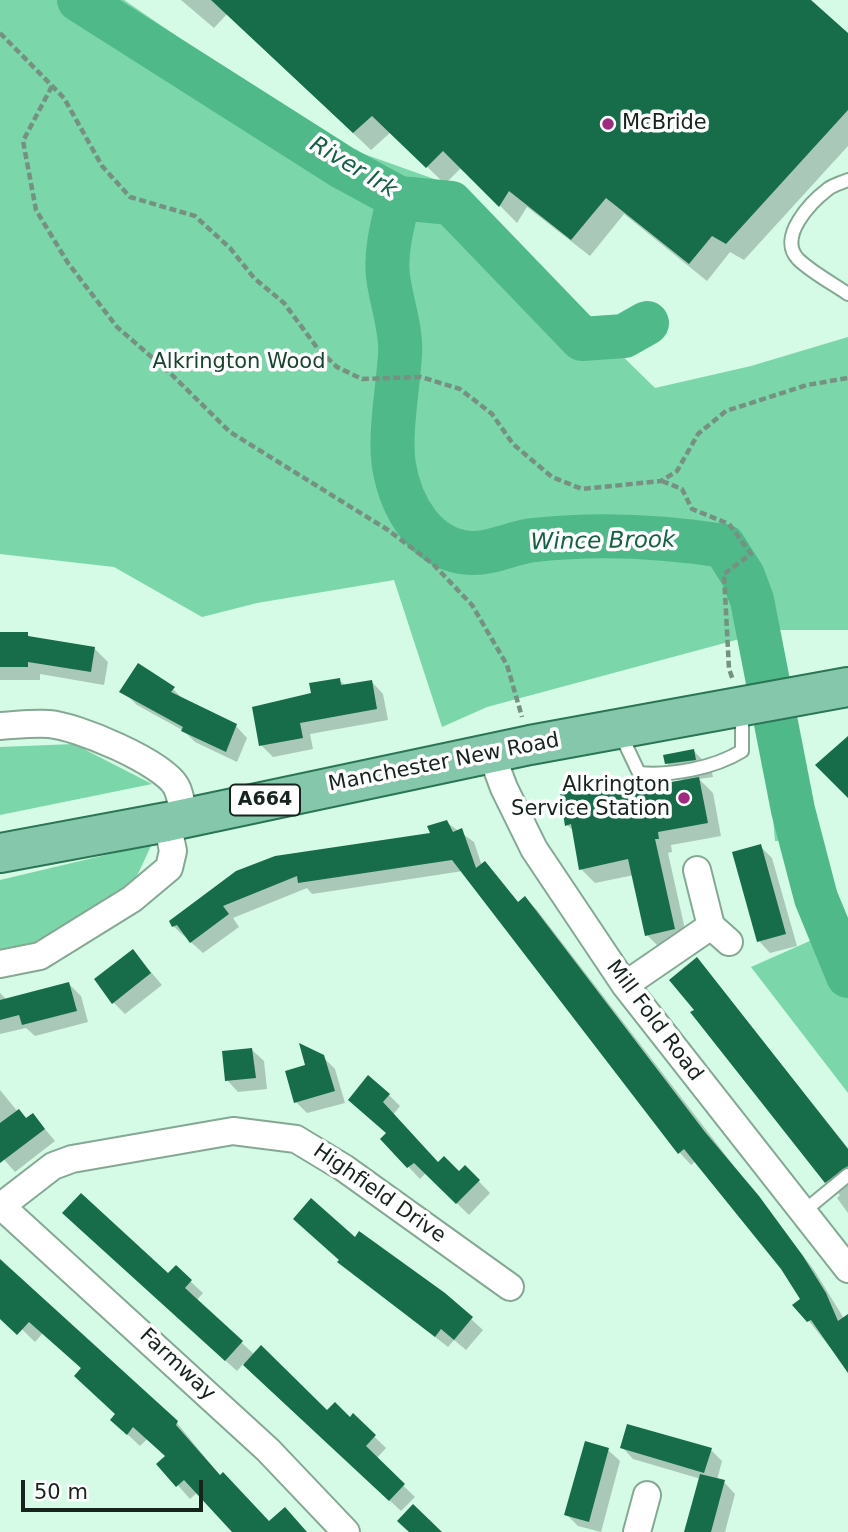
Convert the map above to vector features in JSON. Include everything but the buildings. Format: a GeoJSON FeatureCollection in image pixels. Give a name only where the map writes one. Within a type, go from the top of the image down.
{"type":"FeatureCollection","features":[{"type":"Feature","properties":{"kind":"main road","name":"Manchester New Road"},"geometry":{"type":"LineString","coordinates":[[0,853],[175,820],[530,745],[848,687]]}},
{"type":"Feature","properties":{"kind":"street"},"geometry":{"type":"LineString","coordinates":[[0,726],[50,724],[80,730],[166,775],[177,788],[173,851],[169,868],[132,899],[40,956],[0,964]]}},
{"type":"Feature","properties":{"kind":"street","name":"Mill Fold Road"},"geometry":{"type":"LineString","coordinates":[[491,753],[509,800],[534,849],[625,985],[848,1269]]}},
{"type":"Feature","properties":{"kind":"street"},"geometry":{"type":"LineString","coordinates":[[625,985],[720,934],[697,870]]}},
{"type":"Feature","properties":{"kind":"street","name":"Highfield Drive"},"geometry":{"type":"LineString","coordinates":[[0,1206],[53,1166],[72,1158],[233,1130],[266,1133],[312,1146],[510,1287]]}},
{"type":"Feature","properties":{"kind":"street","name":"Farmway"},"geometry":{"type":"LineString","coordinates":[[0,1206],[268,1450],[346,1532]]}},
{"type":"Feature","properties":{"kind":"street"},"geometry":{"type":"LineString","coordinates":[[637,1532],[647,1495]]}},
{"type":"Feature","properties":{"kind":"lane"},"geometry":{"type":"LineString","coordinates":[[848,180],[829,188],[811,206],[796,225],[791,245],[796,257],[848,294]]}},
{"type":"Feature","properties":{"kind":"lane"},"geometry":{"type":"LineString","coordinates":[[618,729],[639,774],[659,775],[724,762],[742,751],[766,703]]}},
{"type":"Feature","properties":{"kind":"lane"},"geometry":{"type":"LineString","coordinates":[[803,1212],[848,1175]]}},
{"type":"Feature","properties":{"kind":"path"},"geometry":{"type":"LineString","coordinates":[[0,33],[64,99],[102,166],[130,197],[195,216],[230,248],[254,278],[284,303],[318,349],[337,367],[362,379],[421,377],[460,389],[492,414],[513,444],[552,477],[582,489],[661,481],[677,471],[698,434],[726,411],[807,385],[848,378]]}},
{"type":"Feature","properties":{"kind":"path"},"geometry":{"type":"LineString","coordinates":[[52,86],[23,141],[36,210],[68,263],[117,327],[170,373],[230,432],[388,530],[433,564],[472,605],[507,664],[530,745]]}},
{"type":"Feature","properties":{"kind":"path"},"geometry":{"type":"LineString","coordinates":[[661,481],[682,489],[692,509],[729,524],[751,554],[724,574],[729,669]]}},
{"type":"Feature","properties":{"kind":"green space","name":"Alkrington Wood"},"geometry":{"type":"Polygon","coordinates":[[[0,0],[124,0],[333,143],[437,180],[459,196],[655,388],[751,366],[848,337],[848,630],[773,630],[487,707],[442,727],[394,580],[257,603],[202,617],[114,567],[0,554],[0,0]]]}},
{"type":"Feature","properties":{"kind":"green space"},"geometry":{"type":"Polygon","coordinates":[[[785,739],[820,892],[848,959],[848,1093],[751,967],[821,936],[794,840],[775,841],[766,740],[785,739]]]}},
{"type":"Feature","properties":{"kind":"green space"},"geometry":{"type":"Polygon","coordinates":[[[74,744],[152,784],[0,815],[0,747],[74,744]]]}},
{"type":"Feature","properties":{"kind":"green space"},"geometry":{"type":"Polygon","coordinates":[[[152,844],[131,885],[112,905],[82,923],[46,939],[0,952],[0,880],[152,844]]]}},
{"type":"Feature","properties":{"kind":"waterway","name":"River Irk"},"geometry":{"type":"LineString","coordinates":[[79,0],[342,167],[399,198],[451,203],[582,339],[624,336],[647,323]]}},
{"type":"Feature","properties":{"kind":"waterway","name":"Wince Brook"},"geometry":{"type":"LineString","coordinates":[[399,198],[387,266],[400,345],[393,453],[397,481],[410,511],[418,524],[441,544],[471,553],[534,540],[605,536],[724,546],[743,576],[752,600],[793,810],[816,898],[848,976]]}},
{"type":"Feature","properties":{"kind":"place","name":"McBride"},"geometry":{"type":"Point","coordinates":[608,124]}},
{"type":"Feature","properties":{"kind":"place","name":"Alkrington Service Station"},"geometry":{"type":"Point","coordinates":[684,798]}}]}
